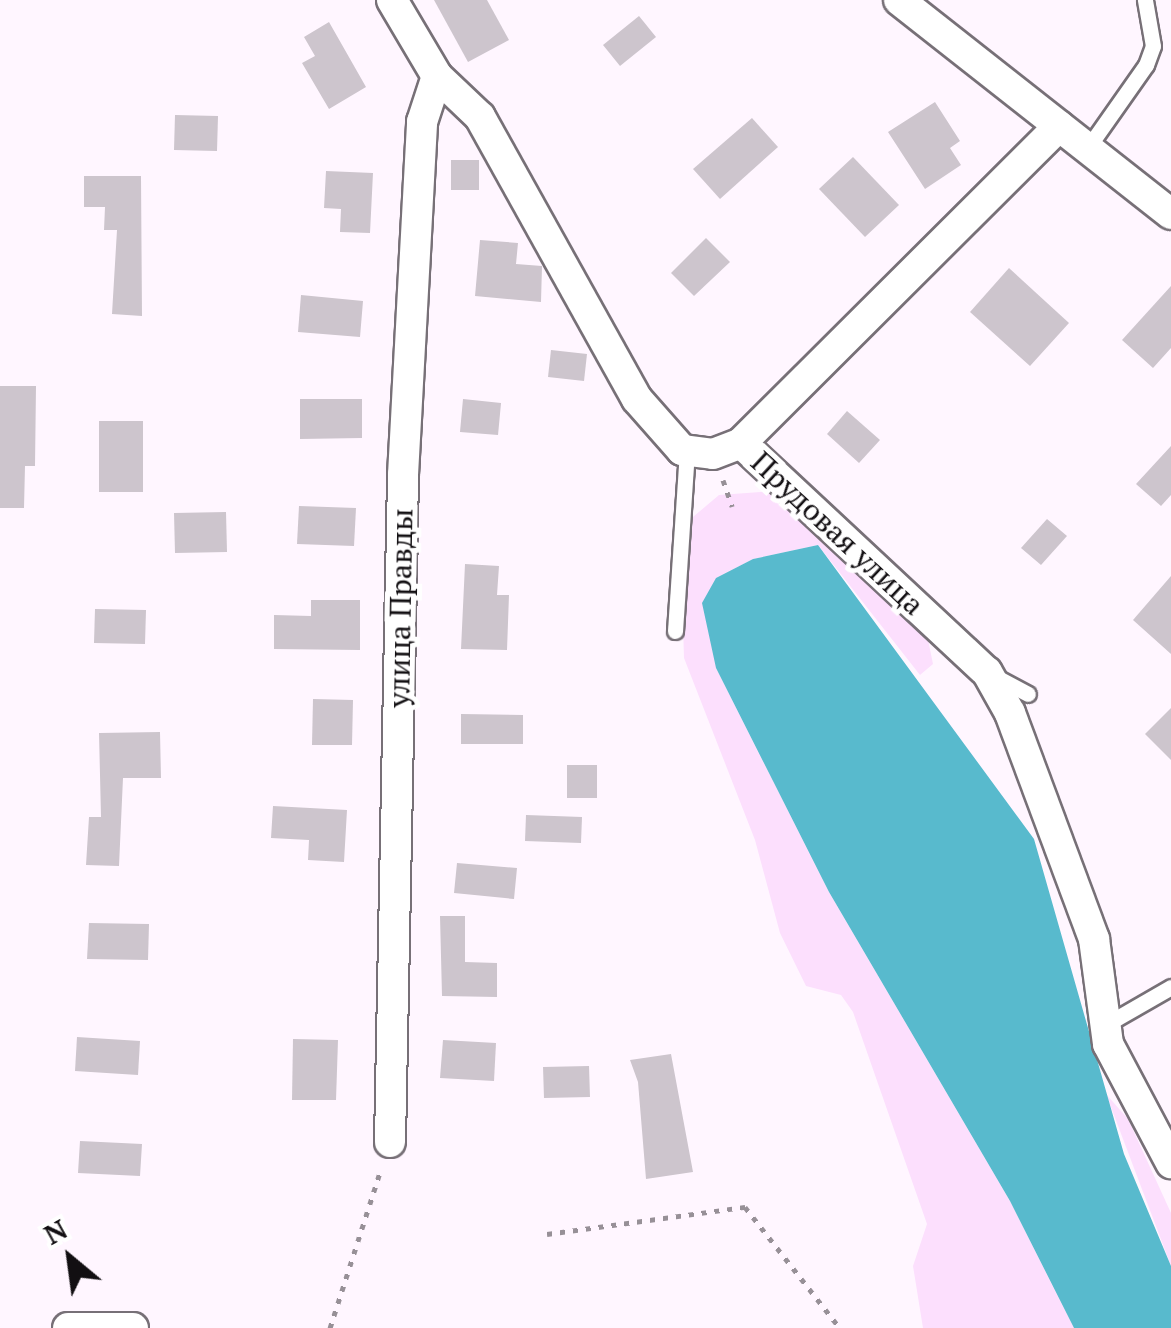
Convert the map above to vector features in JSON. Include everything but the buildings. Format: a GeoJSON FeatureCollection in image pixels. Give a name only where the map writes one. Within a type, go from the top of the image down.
{"type":"FeatureCollection","features":[{"type":"Feature","properties":{"kind":"street"},"geometry":{"type":"LineString","coordinates":[[392,0],[437,76],[480,117],[523,184],[637,400],[686,450]]}},
{"type":"Feature","properties":{"kind":"street"},"geometry":{"type":"LineString","coordinates":[[899,0],[1171,214]]}},
{"type":"Feature","properties":{"kind":"street","name":"улица Правды"},"geometry":{"type":"LineString","coordinates":[[390,1142],[403,476],[422,122],[437,76]]}},
{"type":"Feature","properties":{"kind":"street"},"geometry":{"type":"LineString","coordinates":[[741,443],[1059,126]]}},
{"type":"Feature","properties":{"kind":"street","name":"Прудовая улица"},"geometry":{"type":"LineString","coordinates":[[686,450],[713,454],[741,443],[987,672],[1010,713],[1094,938],[1108,1044],[1171,1163]]}},
{"type":"Feature","properties":{"kind":"street"},"geometry":{"type":"LineString","coordinates":[[68,1328],[133,1328]]}},
{"type":"Feature","properties":{"kind":"lane"},"geometry":{"type":"LineString","coordinates":[[1089,146],[1146,65],[1153,46],[1145,0]]}},
{"type":"Feature","properties":{"kind":"lane"},"geometry":{"type":"LineString","coordinates":[[675,631],[686,450]]}},
{"type":"Feature","properties":{"kind":"lane"},"geometry":{"type":"LineString","coordinates":[[987,672],[1028,694]]}},
{"type":"Feature","properties":{"kind":"lane"},"geometry":{"type":"LineString","coordinates":[[1105,1024],[1171,987]]}},
{"type":"Feature","properties":{"kind":"path"},"geometry":{"type":"LineString","coordinates":[[330,1328],[390,1142]]}},
{"type":"Feature","properties":{"kind":"path"},"geometry":{"type":"LineString","coordinates":[[547,1234],[745,1207],[840,1328]]}},
{"type":"Feature","properties":{"kind":"shaded area"},"geometry":{"type":"Polygon","coordinates":[[[773,491],[925,625],[933,664],[920,675],[818,545],[753,559],[716,578],[716,668],[829,892],[1010,1201],[1074,1328],[923,1328],[913,1266],[927,1224],[853,1012],[841,995],[806,986],[780,933],[755,840],[684,658],[682,593],[693,517],[719,495],[773,491]]]}},
{"type":"Feature","properties":{"kind":"shaded area"},"geometry":{"type":"Polygon","coordinates":[[[1106,1094],[1128,1119],[1171,1213],[1171,1266],[1106,1094]]]}},
{"type":"Feature","properties":{"kind":"water"},"geometry":{"type":"Polygon","coordinates":[[[818,545],[1034,839],[1124,1154],[1171,1266],[1171,1328],[1074,1328],[1010,1201],[829,892],[716,668],[702,603],[716,578],[753,559],[818,545]]]}}]}
